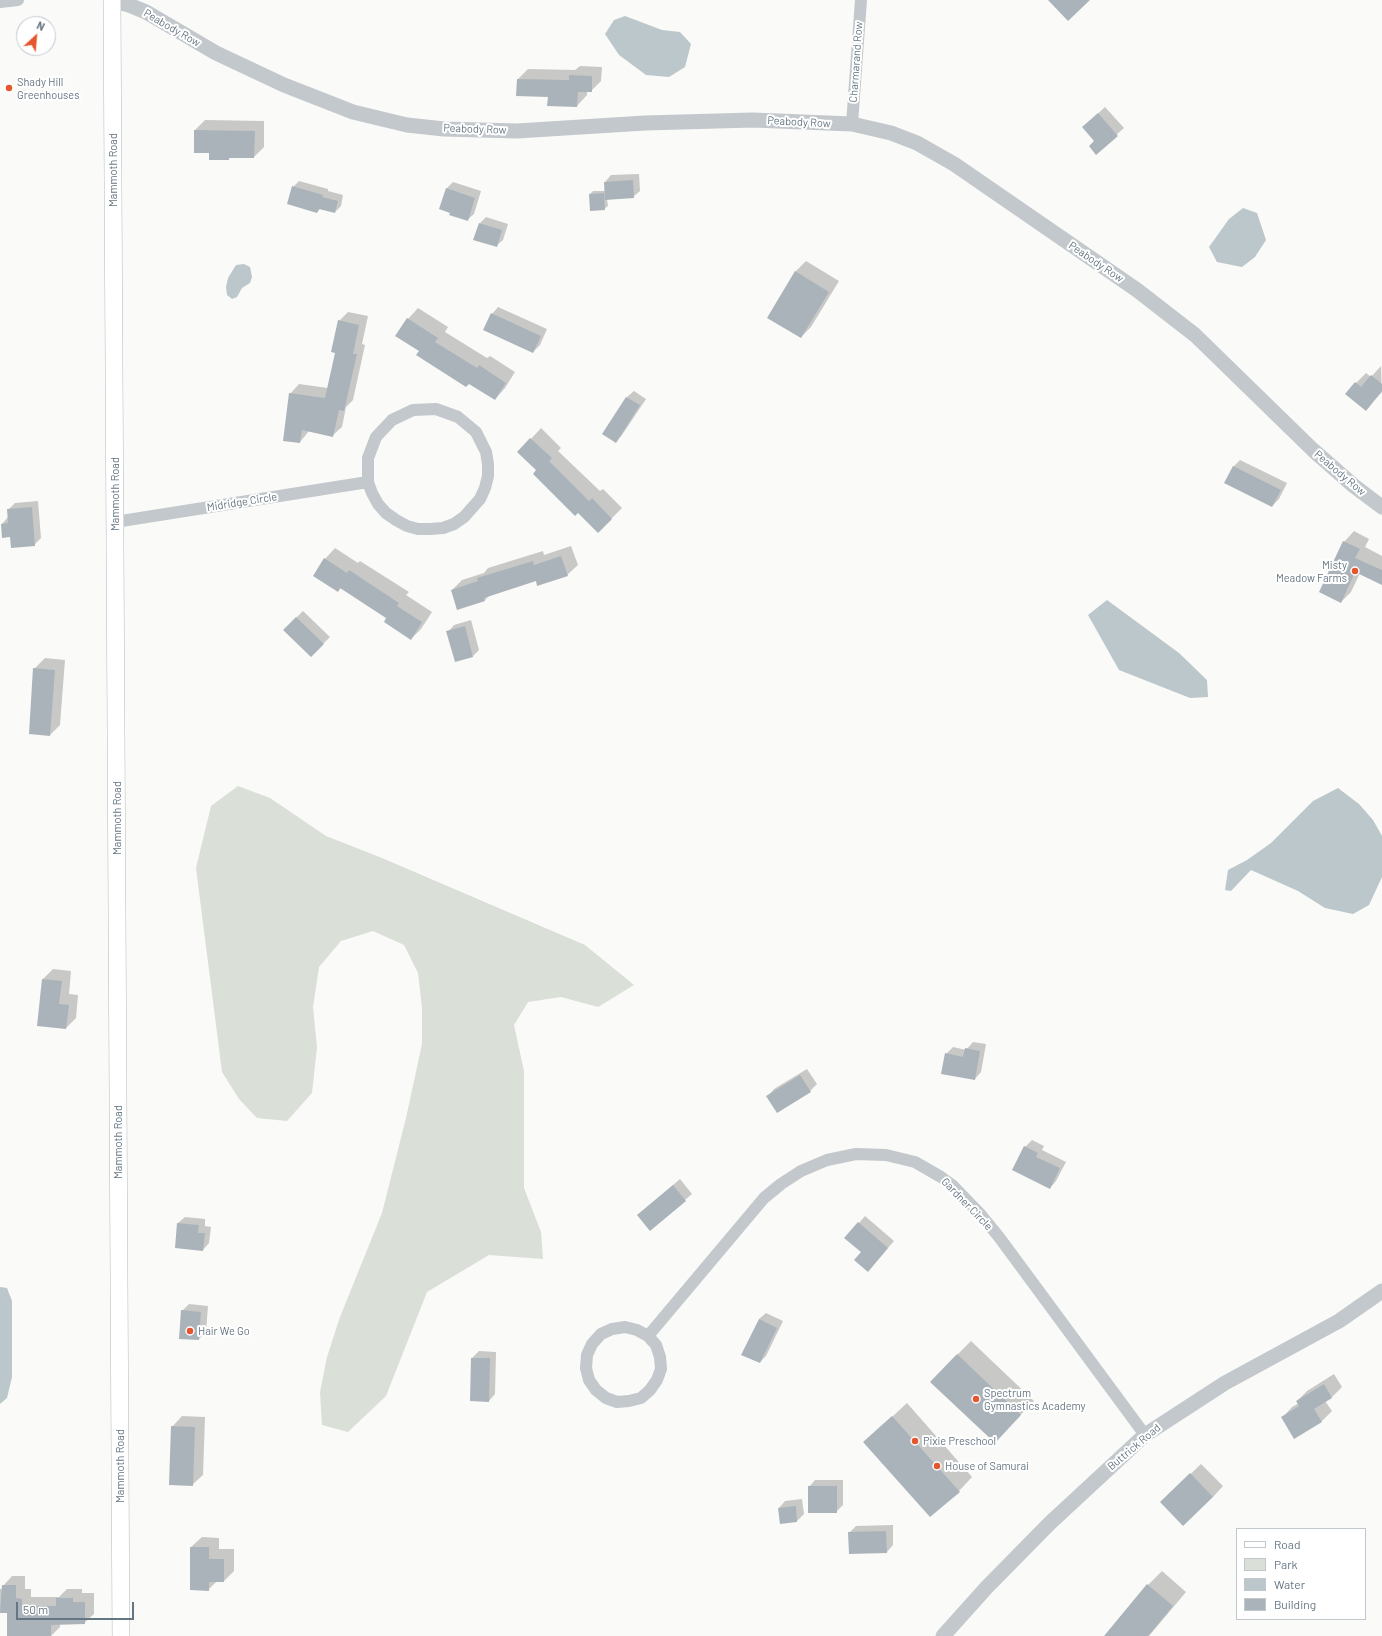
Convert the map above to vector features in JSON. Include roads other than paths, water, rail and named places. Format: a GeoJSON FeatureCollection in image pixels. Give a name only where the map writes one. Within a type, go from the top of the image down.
{"type":"FeatureCollection","features":[{"type":"Feature","properties":{"kind":"main road","name":"Mammoth Road"},"geometry":{"type":"LineString","coordinates":[[110,0],[115,522],[120,1636]]}},
{"type":"Feature","properties":{"kind":"street"},"geometry":{"type":"LineString","coordinates":[[0,2],[18,0]]}},
{"type":"Feature","properties":{"kind":"street","name":"Peabody Row"},"geometry":{"type":"LineString","coordinates":[[110,0],[129,4],[146,12],[216,53],[284,85],[353,112],[407,125],[444,129],[488,131],[753,120],[852,124],[891,133],[917,144],[954,164],[1137,290],[1195,335],[1313,450],[1354,486],[1382,507]]}},
{"type":"Feature","properties":{"kind":"street","name":"Charmarand Row"},"geometry":{"type":"LineString","coordinates":[[852,124],[861,0]]}},
{"type":"Feature","properties":{"kind":"street"},"geometry":{"type":"LineString","coordinates":[[436,409],[458,417],[476,432],[486,452],[488,476],[480,499],[473,509],[464,517],[454,524],[443,528],[418,529],[407,526],[396,520],[386,513],[378,504],[368,482],[368,458],[376,437],[392,420],[413,410],[436,409]]}},
{"type":"Feature","properties":{"kind":"street","name":"Midridge Circle"},"geometry":{"type":"LineString","coordinates":[[115,522],[368,482]]}},
{"type":"Feature","properties":{"kind":"street","name":"Gardner Circle"},"geometry":{"type":"LineString","coordinates":[[648,1336],[764,1198],[781,1184],[801,1171],[827,1160],[856,1154],[886,1155],[915,1162],[941,1177],[952,1185],[981,1215],[999,1237],[1145,1436]]}},
{"type":"Feature","properties":{"kind":"street","name":"Buttrick Road"},"geometry":{"type":"LineString","coordinates":[[943,1636],[987,1587],[1050,1523],[1145,1436],[1225,1383],[1339,1321],[1382,1291]]}},
{"type":"Feature","properties":{"kind":"street"},"geometry":{"type":"LineString","coordinates":[[625,1327],[637,1330],[648,1336],[656,1345],[660,1357],[660,1369],[657,1380],[650,1390],[641,1398],[617,1402],[606,1398],[596,1390],[589,1380],[586,1368],[587,1355],[592,1344],[601,1334],[612,1329],[625,1327]]}},
{"type":"Feature","properties":{"kind":"water"},"geometry":{"type":"Polygon","coordinates":[[[625,16],[662,30],[680,32],[691,44],[685,67],[669,77],[646,75],[619,55],[605,34],[614,20],[625,16]]]}},
{"type":"Feature","properties":{"kind":"water"},"geometry":{"type":"Polygon","coordinates":[[[1243,208],[1257,213],[1266,240],[1255,257],[1242,267],[1217,262],[1209,247],[1229,219],[1243,208]]]}},
{"type":"Feature","properties":{"kind":"water"},"geometry":{"type":"Polygon","coordinates":[[[244,264],[250,267],[252,277],[250,283],[242,288],[237,297],[232,299],[227,295],[226,287],[228,278],[236,265],[244,264]]]}},
{"type":"Feature","properties":{"kind":"water"},"geometry":{"type":"Polygon","coordinates":[[[1107,600],[1179,653],[1207,680],[1208,697],[1190,698],[1119,670],[1088,615],[1107,600]]]}},
{"type":"Feature","properties":{"kind":"water"},"geometry":{"type":"Polygon","coordinates":[[[1338,788],[1359,804],[1373,820],[1382,836],[1382,877],[1369,905],[1353,914],[1325,908],[1298,891],[1251,870],[1231,891],[1225,890],[1228,870],[1247,860],[1271,843],[1313,801],[1338,788]]]}},
{"type":"Feature","properties":{"kind":"water"},"geometry":{"type":"Polygon","coordinates":[[[0,1287],[7,1288],[12,1301],[12,1377],[7,1398],[0,1404],[0,1287]]]}},
{"type":"Feature","properties":{"kind":"place","name":"Shady Hill Greenhouses"},"geometry":{"type":"Point","coordinates":[9,88]}},
{"type":"Feature","properties":{"kind":"place","name":"Misty Meadow Farms"},"geometry":{"type":"Point","coordinates":[1355,571]}},
{"type":"Feature","properties":{"kind":"place","name":"Hair We Go"},"geometry":{"type":"Point","coordinates":[190,1331]}},
{"type":"Feature","properties":{"kind":"place","name":"Spectrum Gymnastics Academy"},"geometry":{"type":"Point","coordinates":[976,1399]}},
{"type":"Feature","properties":{"kind":"place","name":"Pixie Preschool"},"geometry":{"type":"Point","coordinates":[915,1441]}},
{"type":"Feature","properties":{"kind":"place","name":"House of Samurai"},"geometry":{"type":"Point","coordinates":[937,1466]}}]}
